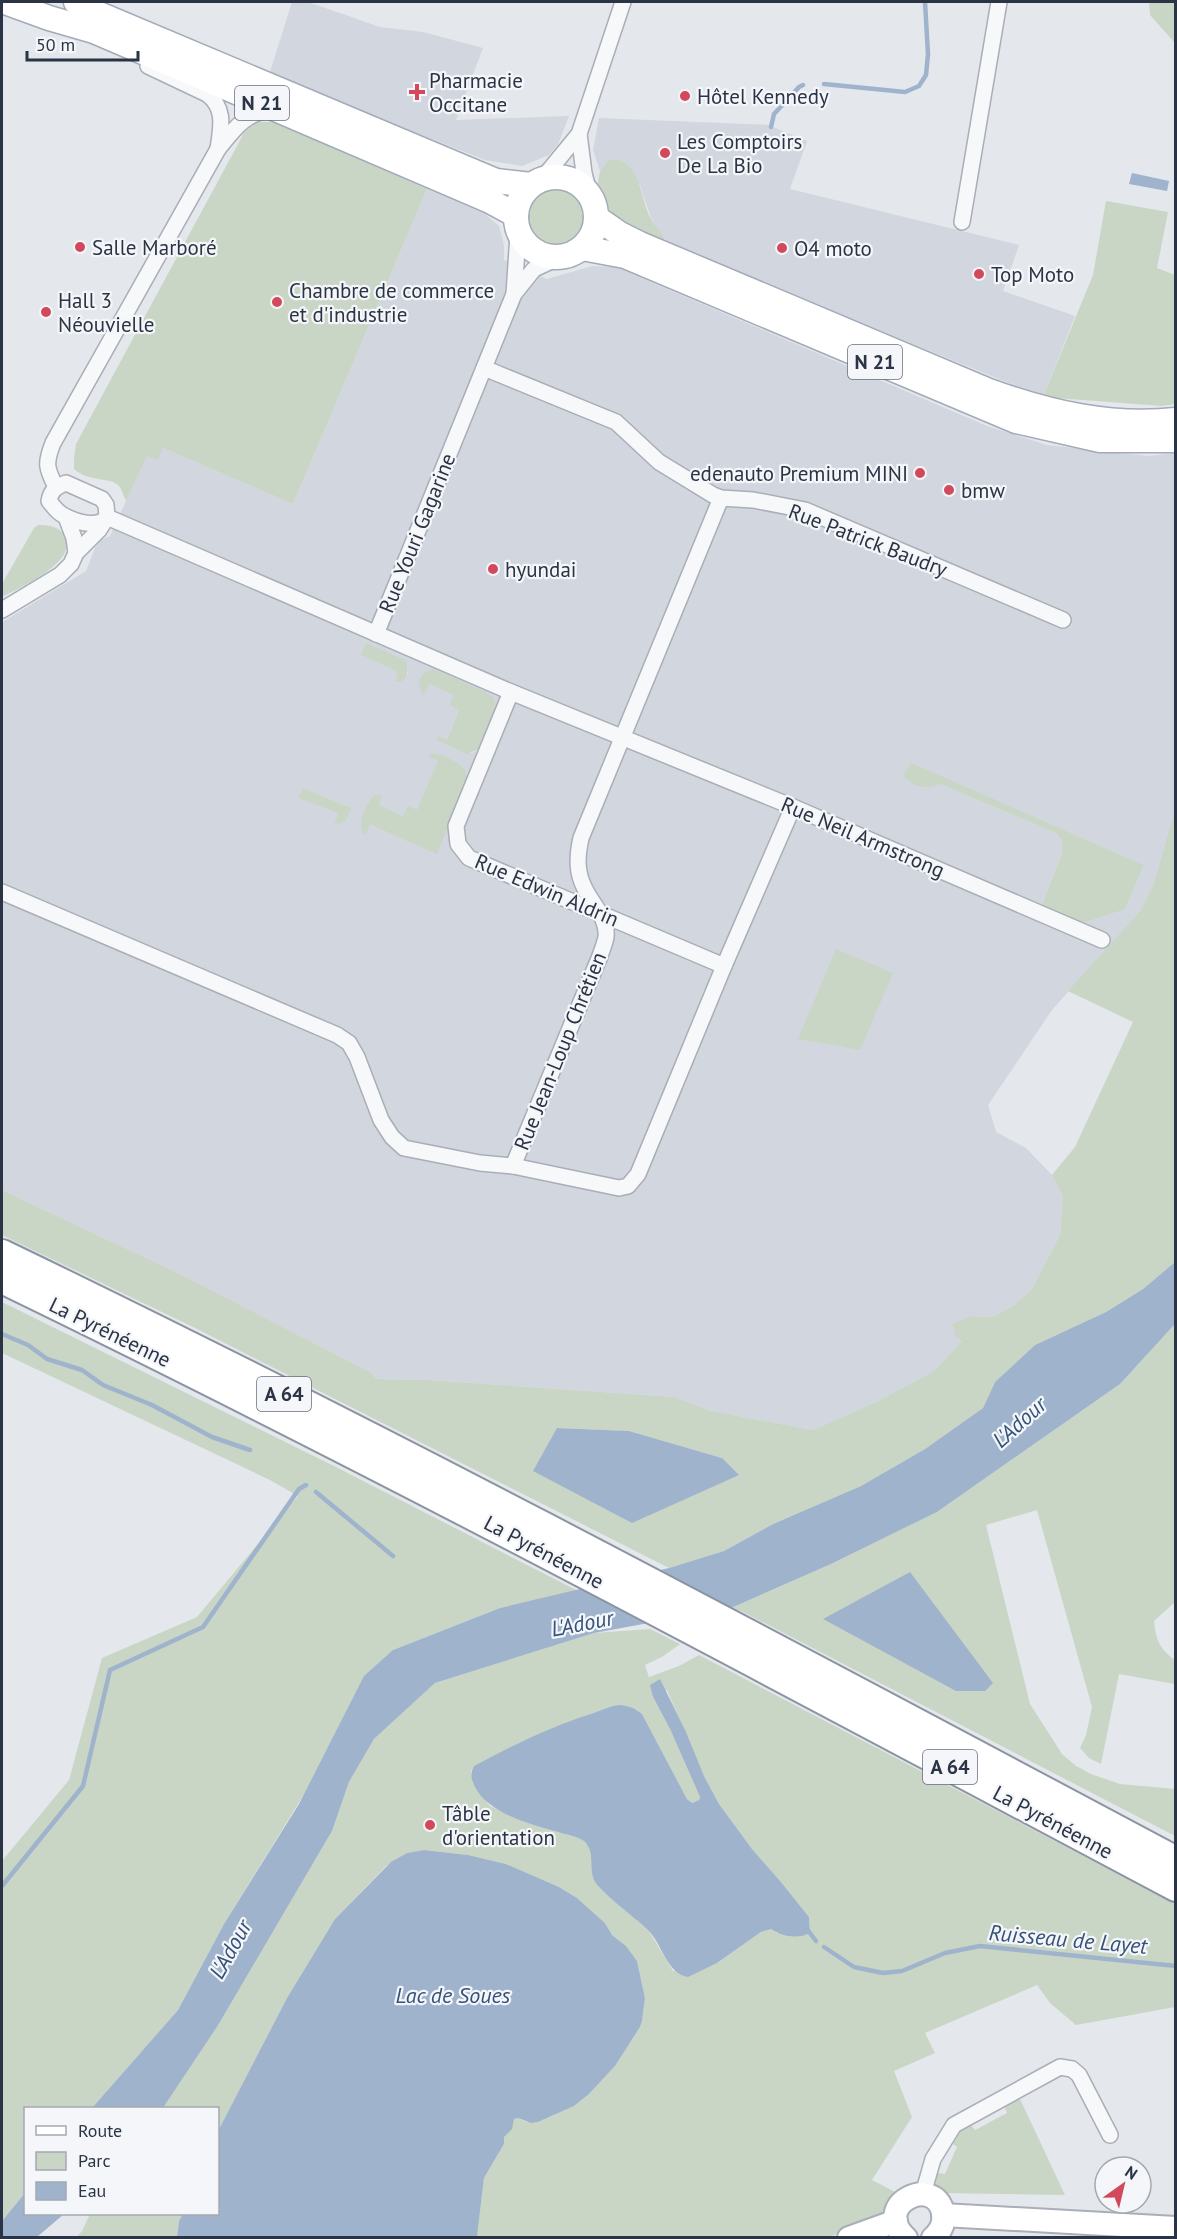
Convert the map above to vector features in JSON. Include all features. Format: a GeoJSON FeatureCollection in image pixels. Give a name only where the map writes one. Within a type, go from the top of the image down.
{"type":"FeatureCollection","features":[{"type":"Feature","properties":{"kind":"highway","name":"La Pyrénéenne"},"geometry":{"type":"LineString","coordinates":[[2,1254],[106,1304],[560,1547],[724,1647],[1176,1887]]}},
{"type":"Feature","properties":{"kind":"highway","name":"La Pyrénéenne"},"geometry":{"type":"LineString","coordinates":[[2,1279],[287,1420],[748,1633],[1176,1861]]}},
{"type":"Feature","properties":{"kind":"main road","name":"N 21"},"geometry":{"type":"LineString","coordinates":[[5,2],[49,18],[87,28],[490,201],[517,224]]}},
{"type":"Feature","properties":{"kind":"main road","name":"N 21"},"geometry":{"type":"LineString","coordinates":[[76,2],[99,14],[496,181],[537,182]]}},
{"type":"Feature","properties":{"kind":"main road"},"geometry":{"type":"LineString","coordinates":[[554,177],[566,178],[579,183],[589,193],[595,205],[597,218],[590,240],[582,248],[571,255],[558,258],[545,256],[528,247],[517,224],[518,204],[524,193],[537,182],[554,177]]}},
{"type":"Feature","properties":{"kind":"main road","name":"N 21"},"geometry":{"type":"LineString","coordinates":[[597,218],[640,244],[1018,402],[1058,413],[1098,419],[1135,422],[1176,420]]}},
{"type":"Feature","properties":{"kind":"main road","name":"N 21"},"geometry":{"type":"LineString","coordinates":[[582,248],[626,256],[1016,421],[1100,440],[1176,440]]}},
{"type":"Feature","properties":{"kind":"main road"},"geometry":{"type":"LineString","coordinates":[[849,2238],[901,2229],[898,2206],[903,2200],[916,2194],[923,2194],[937,2201],[943,2215],[941,2229],[933,2238]]}},
{"type":"Feature","properties":{"kind":"main road"},"geometry":{"type":"LineString","coordinates":[[943,2215],[1176,2228]]}},
{"type":"Feature","properties":{"kind":"street"},"geometry":{"type":"LineString","coordinates":[[537,182],[579,134],[623,2]]}},
{"type":"Feature","properties":{"kind":"street"},"geometry":{"type":"LineString","coordinates":[[962,222],[999,2]]}},
{"type":"Feature","properties":{"kind":"street"},"geometry":{"type":"LineString","coordinates":[[135,48],[148,67],[214,99],[219,106],[222,120],[218,149]]}},
{"type":"Feature","properties":{"kind":"street"},"geometry":{"type":"LineString","coordinates":[[56,487],[48,472],[46,460],[53,443],[218,149],[247,117],[261,110],[275,109]]}},
{"type":"Feature","properties":{"kind":"street"},"geometry":{"type":"LineString","coordinates":[[579,134],[589,193]]}},
{"type":"Feature","properties":{"kind":"street","name":"Rue Youri Gagarine"},"geometry":{"type":"LineString","coordinates":[[514,294],[517,224]]}},
{"type":"Feature","properties":{"kind":"street","name":"Rue Youri Gagarine"},"geometry":{"type":"LineString","coordinates":[[105,519],[376,634],[514,294],[534,269],[558,258]]}},
{"type":"Feature","properties":{"kind":"street","name":"Rue Patrick Baudry"},"geometry":{"type":"LineString","coordinates":[[484,368],[616,422],[659,462],[713,495],[805,510],[1063,620]]}},
{"type":"Feature","properties":{"kind":"street"},"geometry":{"type":"LineString","coordinates":[[2,610],[60,575],[71,564],[76,553],[99,530],[105,519],[106,505],[102,499],[66,483],[56,487],[50,494],[49,501],[66,517],[74,538],[76,553]]}},
{"type":"Feature","properties":{"kind":"street"},"geometry":{"type":"LineString","coordinates":[[622,737],[721,498]]}},
{"type":"Feature","properties":{"kind":"street"},"geometry":{"type":"LineString","coordinates":[[66,517],[94,525],[105,519]]}},
{"type":"Feature","properties":{"kind":"street","name":"Rue Neil Armstrong"},"geometry":{"type":"LineString","coordinates":[[376,634],[511,692],[793,807],[1102,940]]}},
{"type":"Feature","properties":{"kind":"street","name":"Rue Edwin Aldrin"},"geometry":{"type":"LineString","coordinates":[[511,692],[456,826],[458,844],[469,858],[724,966]]}},
{"type":"Feature","properties":{"kind":"street","name":"Rue Jean-Loup Chrétien"},"geometry":{"type":"LineString","coordinates":[[2,892],[337,1035],[350,1043],[381,1120],[392,1137],[404,1148],[480,1163],[513,1166],[600,956],[606,936],[599,912],[585,889],[577,868],[577,853],[622,737]]}},
{"type":"Feature","properties":{"kind":"street"},"geometry":{"type":"LineString","coordinates":[[513,1166],[619,1188],[628,1186],[638,1174],[793,807]]}},
{"type":"Feature","properties":{"kind":"street"},"geometry":{"type":"LineString","coordinates":[[923,2194],[933,2159],[954,2125],[1060,2067],[1072,2069],[1079,2075],[1110,2135]]}},
{"type":"Feature","properties":{"kind":"shaded area"},"geometry":{"type":"Polygon","coordinates":[[[292,2],[308,2],[380,27],[423,32],[483,48],[456,120],[569,116],[558,144],[549,155],[522,166],[485,160],[269,75],[292,2]]]}},
{"type":"Feature","properties":{"kind":"shaded area"},"geometry":{"type":"Polygon","coordinates":[[[599,118],[768,125],[807,141],[790,189],[1019,245],[1003,291],[1075,316],[1043,397],[665,243],[665,239],[651,218],[640,185],[609,161],[600,171],[593,150],[599,118]]]}},
{"type":"Feature","properties":{"kind":"shaded area"},"geometry":{"type":"Polygon","coordinates":[[[427,189],[485,214],[499,226],[504,245],[504,260],[547,279],[592,266],[616,267],[987,426],[1047,445],[1149,456],[1175,453],[1176,811],[1154,883],[1140,911],[1052,1010],[988,1105],[996,1132],[1026,1148],[1052,1175],[1063,1196],[1060,1235],[1032,1289],[1013,1306],[992,1317],[972,1316],[962,1341],[934,1371],[878,1401],[813,1430],[711,1411],[673,1397],[430,1380],[377,1379],[370,1372],[180,1274],[2,1190],[2,626],[4,621],[86,571],[95,548],[101,540],[110,536],[147,455],[163,448],[293,504],[427,189]],[[361,655],[399,672],[395,680],[408,674],[407,664],[361,655]],[[435,669],[429,684],[453,695],[459,710],[447,740],[471,753],[479,749],[496,710],[435,669]],[[439,760],[417,811],[403,816],[378,805],[369,825],[437,853],[439,760]],[[911,764],[940,784],[1056,833],[1062,841],[1062,854],[1041,907],[1125,909],[1144,865],[911,764]],[[303,788],[339,813],[334,823],[346,821],[352,808],[303,788]]]}},
{"type":"Feature","properties":{"kind":"green space"},"geometry":{"type":"Polygon","coordinates":[[[1149,2],[1175,2],[1175,43],[1150,15],[1149,2]]]}},
{"type":"Feature","properties":{"kind":"green space"},"geometry":{"type":"Polygon","coordinates":[[[257,122],[275,122],[427,189],[293,504],[163,448],[158,460],[147,456],[126,501],[120,487],[116,484],[86,476],[74,469],[76,444],[244,133],[257,122]]]}},
{"type":"Feature","properties":{"kind":"green space"},"geometry":{"type":"Polygon","coordinates":[[[617,159],[625,163],[636,176],[647,211],[665,243],[619,221],[609,209],[597,187],[600,171],[608,161],[617,159]]]}},
{"type":"Feature","properties":{"kind":"green space"},"geometry":{"type":"Polygon","coordinates":[[[551,188],[563,188],[574,193],[582,201],[587,218],[585,230],[574,243],[563,248],[551,248],[540,243],[532,235],[527,224],[527,212],[532,201],[540,193],[551,188]]]}},
{"type":"Feature","properties":{"kind":"green space"},"geometry":{"type":"Polygon","coordinates":[[[1106,201],[1168,212],[1157,268],[1175,275],[1175,404],[1162,406],[1043,397],[1093,275],[1106,201]]]}},
{"type":"Feature","properties":{"kind":"green space"},"geometry":{"type":"Polygon","coordinates":[[[38,525],[53,527],[62,532],[67,545],[64,554],[46,572],[2,597],[2,584],[34,528],[38,525]]]}},
{"type":"Feature","properties":{"kind":"green space"},"geometry":{"type":"Polygon","coordinates":[[[366,643],[405,660],[408,672],[404,680],[395,681],[398,672],[361,655],[366,643]]]}},
{"type":"Feature","properties":{"kind":"green space"},"geometry":{"type":"Polygon","coordinates":[[[435,669],[494,698],[496,710],[479,749],[467,754],[437,740],[438,736],[447,740],[459,710],[450,705],[453,695],[429,684],[424,695],[421,691],[420,678],[426,672],[435,669]]]}},
{"type":"Feature","properties":{"kind":"green space"},"geometry":{"type":"Polygon","coordinates":[[[431,753],[458,763],[466,774],[465,784],[437,854],[370,825],[365,836],[362,832],[361,821],[368,803],[375,795],[382,795],[379,805],[403,816],[408,806],[417,810],[438,761],[429,756],[431,753]]]}},
{"type":"Feature","properties":{"kind":"green space"},"geometry":{"type":"Polygon","coordinates":[[[911,763],[1144,865],[1125,909],[1079,924],[1041,907],[1062,854],[1062,841],[1056,833],[940,784],[929,787],[916,786],[903,776],[911,763]]]}},
{"type":"Feature","properties":{"kind":"green space"},"geometry":{"type":"Polygon","coordinates":[[[303,788],[352,808],[346,821],[339,824],[334,823],[338,813],[299,798],[303,788]]]}},
{"type":"Feature","properties":{"kind":"green space"},"geometry":{"type":"Polygon","coordinates":[[[1175,811],[1175,1262],[1143,1289],[1106,1312],[1035,1345],[995,1382],[983,1408],[925,1449],[861,1486],[773,1524],[724,1551],[669,1568],[193,1327],[2,1235],[2,1190],[180,1274],[370,1372],[377,1379],[430,1380],[674,1397],[711,1411],[813,1430],[878,1401],[934,1371],[962,1341],[955,1336],[953,1324],[972,1316],[992,1317],[1013,1306],[1032,1289],[1060,1235],[1063,1196],[1052,1175],[1075,1147],[1133,1022],[1068,991],[1140,911],[1154,883],[1175,811]],[[558,1428],[534,1472],[722,1458],[629,1431],[558,1428]]]}},
{"type":"Feature","properties":{"kind":"green space"},"geometry":{"type":"Polygon","coordinates":[[[836,949],[893,973],[860,1050],[798,1039],[836,949]]]}},
{"type":"Feature","properties":{"kind":"green space"},"geometry":{"type":"Polygon","coordinates":[[[2,1302],[334,1466],[578,1591],[500,1608],[393,1650],[224,1924],[178,2010],[93,2107],[24,2107],[24,2194],[2,2221],[2,1861],[69,1780],[102,1658],[197,1617],[298,1496],[270,1480],[2,1353],[2,1302]]]}},
{"type":"Feature","properties":{"kind":"green space"},"geometry":{"type":"Polygon","coordinates":[[[1175,1324],[1175,1602],[1154,1621],[1159,1643],[1175,1660],[1175,1684],[1119,1674],[1101,1764],[1089,1758],[1080,1748],[1086,1735],[1092,1707],[1037,1510],[986,1525],[1030,1704],[1062,1754],[1076,1766],[1120,1784],[1175,1789],[1175,1836],[743,1612],[731,1608],[831,1564],[937,1512],[1120,1384],[1175,1324]]]}},
{"type":"Feature","properties":{"kind":"green space"},"geometry":{"type":"Polygon","coordinates":[[[650,1629],[680,1644],[662,1657],[645,1665],[649,1677],[679,1666],[699,1655],[1175,1904],[1175,2007],[1076,2025],[1050,2003],[1037,1985],[925,2033],[935,2053],[894,2071],[912,2117],[872,2180],[895,2192],[882,2213],[830,2237],[477,2237],[484,2178],[504,2144],[504,2137],[514,2119],[538,2122],[574,2106],[589,2094],[615,2066],[640,2027],[645,1998],[637,1961],[612,1935],[605,1923],[577,1898],[559,1887],[506,1864],[468,1855],[425,1850],[407,1853],[386,1866],[335,1919],[287,1998],[219,2129],[219,2107],[164,2107],[217,2027],[332,1831],[349,1782],[374,1739],[435,1683],[594,1633],[650,1629]],[[667,1690],[653,1697],[700,1797],[692,1803],[687,1799],[642,1714],[637,1710],[618,1705],[519,1743],[474,1766],[471,1771],[473,1784],[490,1806],[534,1825],[582,1839],[588,1845],[595,1882],[649,1931],[673,1971],[717,1963],[761,1932],[771,1929],[777,1933],[810,1933],[809,1917],[752,1849],[719,1804],[704,1776],[667,1690]]]}},
{"type":"Feature","properties":{"kind":"green space"},"geometry":{"type":"Polygon","coordinates":[[[1020,2099],[1065,2195],[941,2193],[935,2185],[936,2173],[945,2174],[957,2147],[953,2144],[960,2131],[970,2124],[975,2130],[1007,2113],[1004,2106],[1020,2099]]]}},
{"type":"Feature","properties":{"kind":"green space"},"geometry":{"type":"Polygon","coordinates":[[[90,2215],[182,2215],[179,2221],[177,2237],[76,2238],[90,2215]]]}},
{"type":"Feature","properties":{"kind":"water"},"geometry":{"type":"Polygon","coordinates":[[[1132,173],[1169,181],[1167,191],[1129,184],[1132,173]]]}},
{"type":"Feature","properties":{"kind":"water","name":"L'Adour"},"geometry":{"type":"Polygon","coordinates":[[[1175,1262],[1175,1324],[1120,1384],[937,1512],[831,1564],[731,1608],[594,1633],[435,1683],[374,1739],[349,1782],[332,1831],[217,2027],[164,2107],[93,2107],[178,2010],[224,1924],[299,1804],[364,1676],[393,1650],[500,1608],[669,1568],[724,1551],[773,1524],[861,1486],[925,1449],[983,1408],[995,1382],[1035,1345],[1106,1312],[1143,1289],[1175,1262]]]}},
{"type":"Feature","properties":{"kind":"water"},"geometry":{"type":"Polygon","coordinates":[[[557,1428],[629,1431],[722,1458],[739,1475],[632,1523],[533,1471],[557,1428]]]}},
{"type":"Feature","properties":{"kind":"water"},"geometry":{"type":"Polygon","coordinates":[[[910,1572],[993,1683],[985,1691],[956,1691],[823,1619],[910,1572]]]}},
{"type":"Feature","properties":{"kind":"water"},"geometry":{"type":"Polygon","coordinates":[[[660,1679],[719,1804],[752,1849],[809,1917],[810,1933],[796,1936],[785,1935],[771,1929],[761,1932],[717,1963],[688,1977],[675,1970],[648,1930],[594,1880],[590,1849],[584,1841],[523,1822],[500,1811],[481,1796],[472,1776],[474,1766],[518,1743],[563,1724],[621,1705],[633,1708],[642,1714],[687,1799],[692,1803],[699,1800],[700,1797],[670,1729],[653,1697],[650,1685],[660,1679]]]}},
{"type":"Feature","properties":{"kind":"water","name":"Lac de Soues"},"geometry":{"type":"Polygon","coordinates":[[[424,1850],[468,1855],[506,1864],[559,1887],[577,1898],[605,1923],[612,1935],[626,1946],[637,1961],[645,1998],[640,2027],[615,2066],[589,2094],[574,2106],[538,2122],[531,2123],[518,2118],[514,2119],[512,2129],[504,2137],[504,2144],[484,2178],[477,2237],[177,2237],[179,2221],[182,2215],[219,2215],[219,2129],[287,1998],[335,1919],[391,1862],[407,1853],[424,1850]]]}},
{"type":"Feature","properties":{"kind":"water"},"geometry":{"type":"Polygon","coordinates":[[[24,2194],[24,2215],[63,2215],[37,2237],[2,2237],[2,2221],[24,2194]]]}},
{"type":"Feature","properties":{"kind":"waterway"},"geometry":{"type":"LineString","coordinates":[[824,84],[905,92],[919,86],[926,75],[928,54],[925,2]]}},
{"type":"Feature","properties":{"kind":"waterway"},"geometry":{"type":"LineString","coordinates":[[771,127],[774,114],[803,85]]}},
{"type":"Feature","properties":{"kind":"waterway"},"geometry":{"type":"LineString","coordinates":[[2,1334],[28,1345],[47,1359],[82,1370],[103,1385],[152,1405],[212,1437],[250,1450]]}},
{"type":"Feature","properties":{"kind":"waterway"},"geometry":{"type":"LineString","coordinates":[[2,1886],[83,1786],[110,1670],[203,1627],[299,1489],[306,1485]]}},
{"type":"Feature","properties":{"kind":"waterway"},"geometry":{"type":"LineString","coordinates":[[316,1492],[393,1556]]}},
{"type":"Feature","properties":{"kind":"waterway","name":"Ruisseau de Layet"},"geometry":{"type":"LineString","coordinates":[[807,1929],[816,1941]]}},
{"type":"Feature","properties":{"kind":"waterway","name":"Ruisseau de Layet"},"geometry":{"type":"LineString","coordinates":[[824,1947],[854,1967],[883,1973],[902,1971],[945,1953],[980,1946],[1176,1966]]}},
{"type":"Feature","properties":{"kind":"place","name":"Pharmacie Occitane"},"geometry":{"type":"Point","coordinates":[417,92]}},
{"type":"Feature","properties":{"kind":"place","name":"Hôtel Kennedy"},"geometry":{"type":"Point","coordinates":[685,96]}},
{"type":"Feature","properties":{"kind":"place","name":"Les Comptoirs De La Bio"},"geometry":{"type":"Point","coordinates":[665,153]}},
{"type":"Feature","properties":{"kind":"place","name":"Salle Marboré"},"geometry":{"type":"Point","coordinates":[80,247]}},
{"type":"Feature","properties":{"kind":"place","name":"O4 moto"},"geometry":{"type":"Point","coordinates":[782,248]}},
{"type":"Feature","properties":{"kind":"place","name":"Top Moto"},"geometry":{"type":"Point","coordinates":[979,274]}},
{"type":"Feature","properties":{"kind":"place","name":"Chambre de commerce et d'industrie"},"geometry":{"type":"Point","coordinates":[277,302]}},
{"type":"Feature","properties":{"kind":"place","name":"Hall 3 Néouvielle"},"geometry":{"type":"Point","coordinates":[46,312]}},
{"type":"Feature","properties":{"kind":"place","name":"edenauto Premium MINI"},"geometry":{"type":"Point","coordinates":[920,473]}},
{"type":"Feature","properties":{"kind":"place","name":"bmw"},"geometry":{"type":"Point","coordinates":[949,490]}},
{"type":"Feature","properties":{"kind":"place","name":"hyundai"},"geometry":{"type":"Point","coordinates":[493,569]}},
{"type":"Feature","properties":{"kind":"place","name":"Tâble d'orientation"},"geometry":{"type":"Point","coordinates":[430,1825]}}]}
